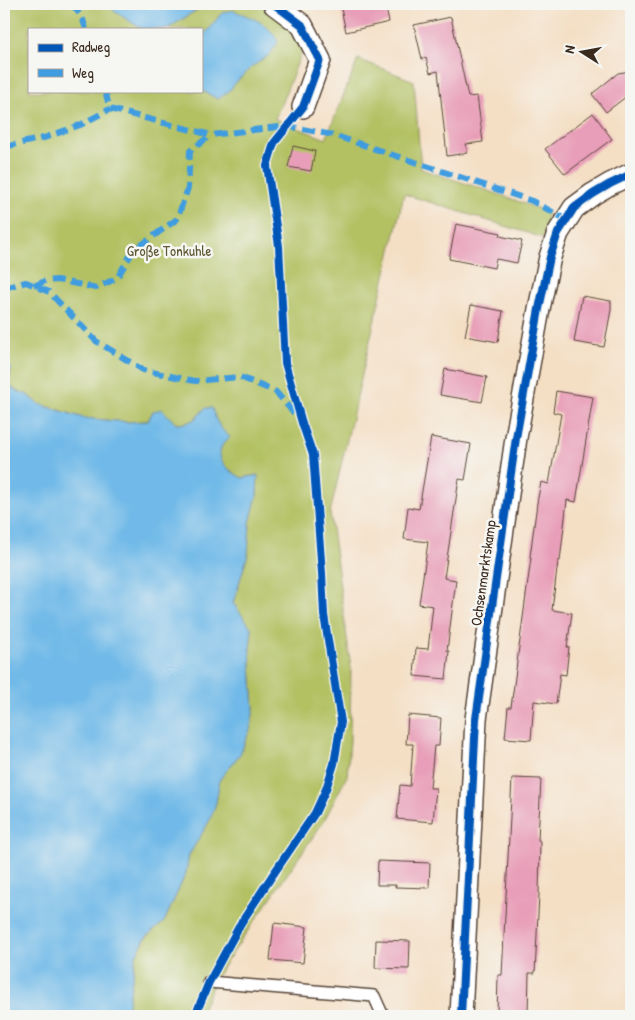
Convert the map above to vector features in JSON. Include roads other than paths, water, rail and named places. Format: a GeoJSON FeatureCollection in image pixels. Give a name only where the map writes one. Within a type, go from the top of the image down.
{"type":"FeatureCollection","features":[{"type":"Feature","properties":{"kind":"street"},"geometry":{"type":"LineString","coordinates":[[274,4],[302,25],[320,60],[303,107]]}},
{"type":"Feature","properties":{"kind":"street","name":"Ochsenmarktskamp"},"geometry":{"type":"LineString","coordinates":[[462,1016],[476,719],[516,438],[538,309],[550,257],[558,233],[574,208],[593,194],[631,174]]}},
{"type":"Feature","properties":{"kind":"lane"},"geometry":{"type":"LineString","coordinates":[[209,982],[374,996],[383,1016]]}},
{"type":"Feature","properties":{"kind":"water"},"geometry":{"type":"Polygon","coordinates":[[[108,4],[202,4],[198,9],[169,28],[140,28],[114,11],[108,4]]]}},
{"type":"Feature","properties":{"kind":"water"},"geometry":{"type":"Polygon","coordinates":[[[232,10],[253,18],[267,27],[278,42],[269,55],[253,66],[228,92],[218,99],[202,91],[202,37],[222,13],[232,10]]]}},
{"type":"Feature","properties":{"kind":"water"},"geometry":{"type":"Polygon","coordinates":[[[4,361],[11,369],[9,382],[14,390],[26,394],[39,404],[84,418],[127,422],[148,421],[153,411],[162,409],[176,424],[181,424],[193,420],[205,408],[212,408],[218,424],[230,437],[223,444],[220,451],[222,461],[229,469],[242,478],[258,475],[257,495],[250,523],[248,554],[233,603],[252,629],[250,649],[254,709],[250,730],[240,754],[220,779],[216,803],[210,820],[189,855],[186,873],[164,922],[146,937],[136,955],[126,1016],[4,1016],[4,361]]]}},
{"type":"Feature","properties":{"kind":"park label","name":"Große Tonkuhle"},"geometry":{"type":"Point","coordinates":[169,250]}}]}
